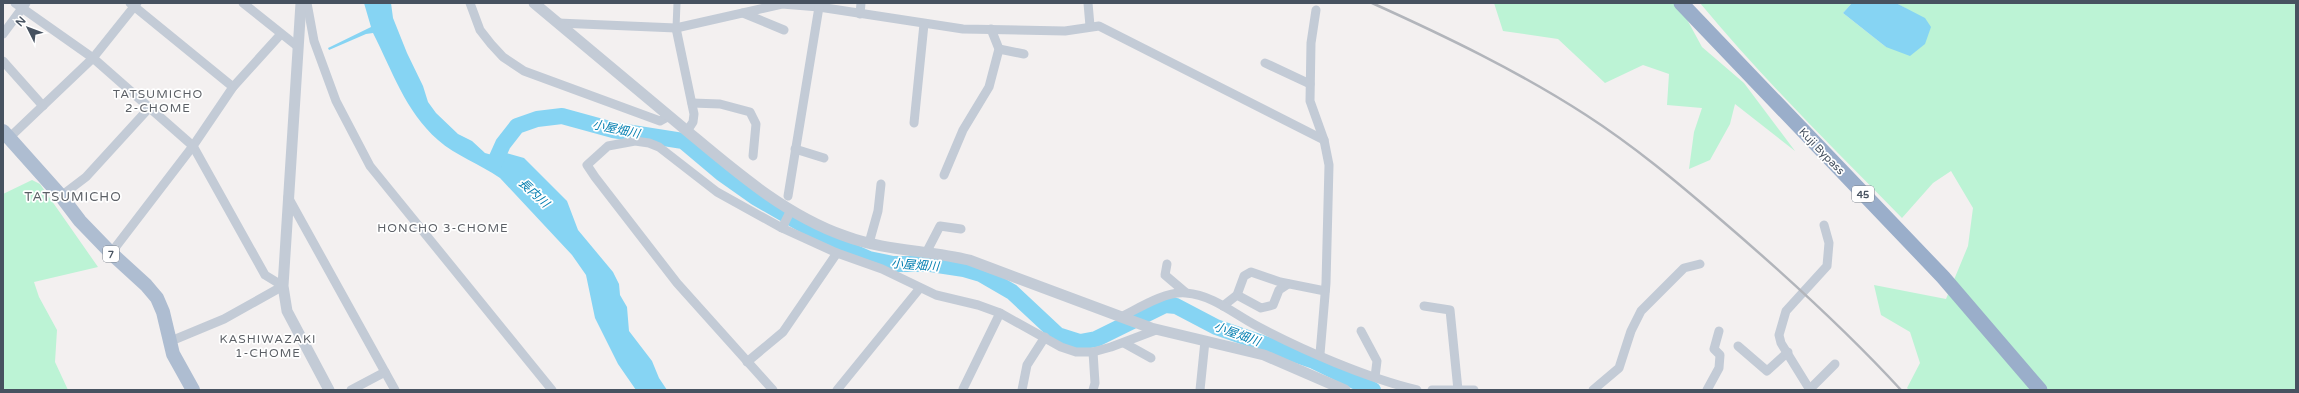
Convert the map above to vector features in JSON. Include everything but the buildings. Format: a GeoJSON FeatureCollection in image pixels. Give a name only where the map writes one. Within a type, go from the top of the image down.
{"type":"FeatureCollection","features":[{"type":"Feature","properties":{"kind":"highway","name":"Kuji Bypass"},"geometry":{"type":"LineString","coordinates":[[1681,3],[1943,277],[2040,390]]}},
{"type":"Feature","properties":{"kind":"main road","name":"7"},"geometry":{"type":"LineString","coordinates":[[6,134],[61,196],[80,221],[111,254],[146,285],[157,298],[163,312],[177,363],[193,390]]}},
{"type":"Feature","properties":{"kind":"street"},"geometry":{"type":"LineString","coordinates":[[243,3],[297,46]]}},
{"type":"Feature","properties":{"kind":"street"},"geometry":{"type":"LineString","coordinates":[[301,3],[287,195],[283,286],[287,311],[329,390]]}},
{"type":"Feature","properties":{"kind":"street"},"geometry":{"type":"LineString","coordinates":[[307,3],[314,41],[336,101],[370,166],[552,390]]}},
{"type":"Feature","properties":{"kind":"street"},"geometry":{"type":"LineString","coordinates":[[470,3],[480,30],[491,44],[503,57],[524,71],[660,121],[669,116]]}},
{"type":"Feature","properties":{"kind":"street"},"geometry":{"type":"LineString","coordinates":[[534,3],[728,167],[791,212],[844,236],[869,244],[969,260],[1154,329],[1264,355],[1345,390]]}},
{"type":"Feature","properties":{"kind":"street"},"geometry":{"type":"LineString","coordinates":[[677,3],[676,28],[692,103],[693,122],[687,131]]}},
{"type":"Feature","properties":{"kind":"street"},"geometry":{"type":"LineString","coordinates":[[860,14],[861,3]]}},
{"type":"Feature","properties":{"kind":"street"},"geometry":{"type":"LineString","coordinates":[[1088,3],[1090,26]]}},
{"type":"Feature","properties":{"kind":"street"},"geometry":{"type":"LineString","coordinates":[[6,134],[43,106],[93,58],[134,4],[233,86]]}},
{"type":"Feature","properties":{"kind":"street"},"geometry":{"type":"LineString","coordinates":[[558,23],[676,28],[743,13],[754,7],[782,4],[819,7],[962,29],[1065,31],[1090,26],[1099,26],[1324,140]]}},
{"type":"Feature","properties":{"kind":"street"},"geometry":{"type":"LineString","coordinates":[[3,34],[21,5],[93,58],[150,107],[193,146],[265,275],[283,286]]}},
{"type":"Feature","properties":{"kind":"street"},"geometry":{"type":"LineString","coordinates":[[788,196],[819,7]]}},
{"type":"Feature","properties":{"kind":"street"},"geometry":{"type":"LineString","coordinates":[[1316,10],[1311,43],[1310,101],[1324,140],[1329,165],[1325,291],[1320,354]]}},
{"type":"Feature","properties":{"kind":"street"},"geometry":{"type":"LineString","coordinates":[[743,13],[784,30]]}},
{"type":"Feature","properties":{"kind":"street"},"geometry":{"type":"LineString","coordinates":[[914,123],[924,24]]}},
{"type":"Feature","properties":{"kind":"street"},"geometry":{"type":"LineString","coordinates":[[944,175],[963,130],[989,87],[999,49],[991,29]]}},
{"type":"Feature","properties":{"kind":"street"},"geometry":{"type":"LineString","coordinates":[[111,254],[193,146],[233,86],[281,34]]}},
{"type":"Feature","properties":{"kind":"street"},"geometry":{"type":"LineString","coordinates":[[999,49],[1024,54]]}},
{"type":"Feature","properties":{"kind":"street"},"geometry":{"type":"LineString","coordinates":[[3,61],[43,106]]}},
{"type":"Feature","properties":{"kind":"street"},"geometry":{"type":"LineString","coordinates":[[1265,63],[1310,84]]}},
{"type":"Feature","properties":{"kind":"street"},"geometry":{"type":"LineString","coordinates":[[692,103],[720,104],[750,112],[756,124],[752,156]]}},
{"type":"Feature","properties":{"kind":"street"},"geometry":{"type":"LineString","coordinates":[[61,196],[86,177],[150,107]]}},
{"type":"Feature","properties":{"kind":"street"},"geometry":{"type":"LineString","coordinates":[[773,390],[677,283],[587,166],[608,146],[628,141],[648,143],[659,147],[717,192],[837,253],[882,269],[936,295],[978,305],[1000,313],[1068,350],[1093,352],[1124,343],[1154,329]]}},
{"type":"Feature","properties":{"kind":"street"},"geometry":{"type":"LineString","coordinates":[[795,149],[824,158]]}},
{"type":"Feature","properties":{"kind":"street"},"geometry":{"type":"LineString","coordinates":[[869,244],[878,211],[881,184]]}},
{"type":"Feature","properties":{"kind":"street"},"geometry":{"type":"LineString","coordinates":[[287,195],[395,390]]}},
{"type":"Feature","properties":{"kind":"street"},"geometry":{"type":"LineString","coordinates":[[783,226],[791,212]]}},
{"type":"Feature","properties":{"kind":"street"},"geometry":{"type":"LineString","coordinates":[[1824,225],[1829,243],[1827,266],[1786,311],[1779,335],[1781,343],[1810,389],[1835,364]]}},
{"type":"Feature","properties":{"kind":"street"},"geometry":{"type":"LineString","coordinates":[[926,253],[940,226],[961,229]]}},
{"type":"Feature","properties":{"kind":"street"},"geometry":{"type":"LineString","coordinates":[[747,362],[783,332],[837,253]]}},
{"type":"Feature","properties":{"kind":"street"},"geometry":{"type":"LineString","coordinates":[[1167,264],[1165,275],[1185,292],[1214,300],[1257,326],[1320,354],[1375,377],[1417,390]]}},
{"type":"Feature","properties":{"kind":"street"},"geometry":{"type":"LineString","coordinates":[[1593,390],[1619,368],[1631,330],[1641,311],[1684,268],[1700,264]]}},
{"type":"Feature","properties":{"kind":"street"},"geometry":{"type":"LineString","coordinates":[[1223,306],[1237,295],[1244,276],[1251,272],[1288,284],[1325,291]]}},
{"type":"Feature","properties":{"kind":"street"},"geometry":{"type":"LineString","coordinates":[[1237,295],[1261,308],[1273,305],[1279,290],[1288,284]]}},
{"type":"Feature","properties":{"kind":"street"},"geometry":{"type":"LineString","coordinates":[[171,341],[224,319],[283,286]]}},
{"type":"Feature","properties":{"kind":"street"},"geometry":{"type":"LineString","coordinates":[[837,390],[920,288]]}},
{"type":"Feature","properties":{"kind":"street"},"geometry":{"type":"LineString","coordinates":[[1124,318],[1168,296],[1185,292]]}},
{"type":"Feature","properties":{"kind":"street"},"geometry":{"type":"LineString","coordinates":[[1424,306],[1450,310],[1458,390]]}},
{"type":"Feature","properties":{"kind":"street"},"geometry":{"type":"LineString","coordinates":[[964,388],[1000,313]]}},
{"type":"Feature","properties":{"kind":"street"},"geometry":{"type":"LineString","coordinates":[[1707,390],[1719,368],[1720,355],[1714,349],[1714,344],[1719,330]]}},
{"type":"Feature","properties":{"kind":"street"},"geometry":{"type":"LineString","coordinates":[[1361,331],[1377,361],[1375,377]]}},
{"type":"Feature","properties":{"kind":"street"},"geometry":{"type":"LineString","coordinates":[[1022,390],[1027,365],[1045,337]]}},
{"type":"Feature","properties":{"kind":"street"},"geometry":{"type":"LineString","coordinates":[[1200,390],[1205,341]]}},
{"type":"Feature","properties":{"kind":"street"},"geometry":{"type":"LineString","coordinates":[[1124,343],[1151,358]]}},
{"type":"Feature","properties":{"kind":"street"},"geometry":{"type":"LineString","coordinates":[[1738,346],[1767,371],[1788,352]]}},
{"type":"Feature","properties":{"kind":"street"},"geometry":{"type":"LineString","coordinates":[[1093,352],[1095,383],[1093,390]]}},
{"type":"Feature","properties":{"kind":"street"},"geometry":{"type":"LineString","coordinates":[[351,390],[385,372]]}},
{"type":"Feature","properties":{"kind":"street"},"geometry":{"type":"LineString","coordinates":[[1432,390],[1474,390]]}},
{"type":"Feature","properties":{"kind":"green space"},"geometry":{"type":"Polygon","coordinates":[[[1494,3],[1673,3],[1684,14],[1702,47],[1744,83],[1795,151],[1735,104],[1730,124],[1710,160],[1689,169],[1694,132],[1702,108],[1667,105],[1669,74],[1643,65],[1605,83],[1558,39],[1503,31],[1494,3]]]}},
{"type":"Feature","properties":{"kind":"green space"},"geometry":{"type":"Polygon","coordinates":[[[1700,3],[1852,3],[1843,13],[1886,47],[1905,8],[1896,3],[2296,3],[2296,390],[1909,390],[1907,388],[1920,363],[1910,332],[1881,315],[1874,285],[1946,299],[1968,246],[1973,208],[1951,171],[1933,183],[1902,218],[1773,86],[1700,3]]]}},
{"type":"Feature","properties":{"kind":"green space"},"geometry":{"type":"Polygon","coordinates":[[[32,180],[40,184],[98,267],[34,282],[39,297],[57,330],[55,362],[68,390],[3,390],[3,194],[32,180]]]}},
{"type":"Feature","properties":{"kind":"water","name":"長内川"},"geometry":{"type":"Polygon","coordinates":[[[364,3],[391,3],[393,18],[407,53],[423,86],[428,102],[436,113],[458,134],[472,141],[485,153],[492,155],[506,153],[524,158],[567,201],[578,230],[613,272],[619,284],[620,295],[627,307],[629,331],[652,361],[659,378],[667,390],[636,390],[618,364],[595,318],[586,275],[572,255],[500,178],[452,151],[427,129],[400,90],[373,33],[366,34],[329,50],[328,48],[371,27],[364,3]]]}},
{"type":"Feature","properties":{"kind":"water"},"geometry":{"type":"Polygon","coordinates":[[[1852,3],[1896,3],[1925,18],[1931,27],[1925,44],[1910,56],[1886,47],[1843,13],[1852,3]]]}},
{"type":"Feature","properties":{"kind":"waterway","name":"小屋畑川"},"geometry":{"type":"LineString","coordinates":[[494,164],[503,144],[517,126],[537,119],[562,116],[613,130],[683,141],[721,173],[755,197],[840,246],[869,259],[893,264],[931,264],[964,269],[981,274],[1012,292],[1058,335],[1080,342],[1096,339],[1165,305],[1176,306],[1216,327],[1314,361],[1373,390]]}},
{"type":"Feature","properties":{"kind":"railway"},"geometry":{"type":"LineString","coordinates":[[1372,3],[1454,41],[1508,69],[1586,115],[1621,139],[1688,192],[1767,260],[1836,323],[1901,390]]}},
{"type":"Feature","properties":{"kind":"district","name":"TATSUMICHO 2-CHOME"},"geometry":{"type":"Point","coordinates":[158,101]}},
{"type":"Feature","properties":{"kind":"district","name":"TATSUMICHO"},"geometry":{"type":"Point","coordinates":[73,196]}},
{"type":"Feature","properties":{"kind":"district","name":"HONCHO 3-CHOME"},"geometry":{"type":"Point","coordinates":[443,228]}},
{"type":"Feature","properties":{"kind":"district","name":"KASHIWAZAKI 1-CHOME"},"geometry":{"type":"Point","coordinates":[268,346]}}]}
